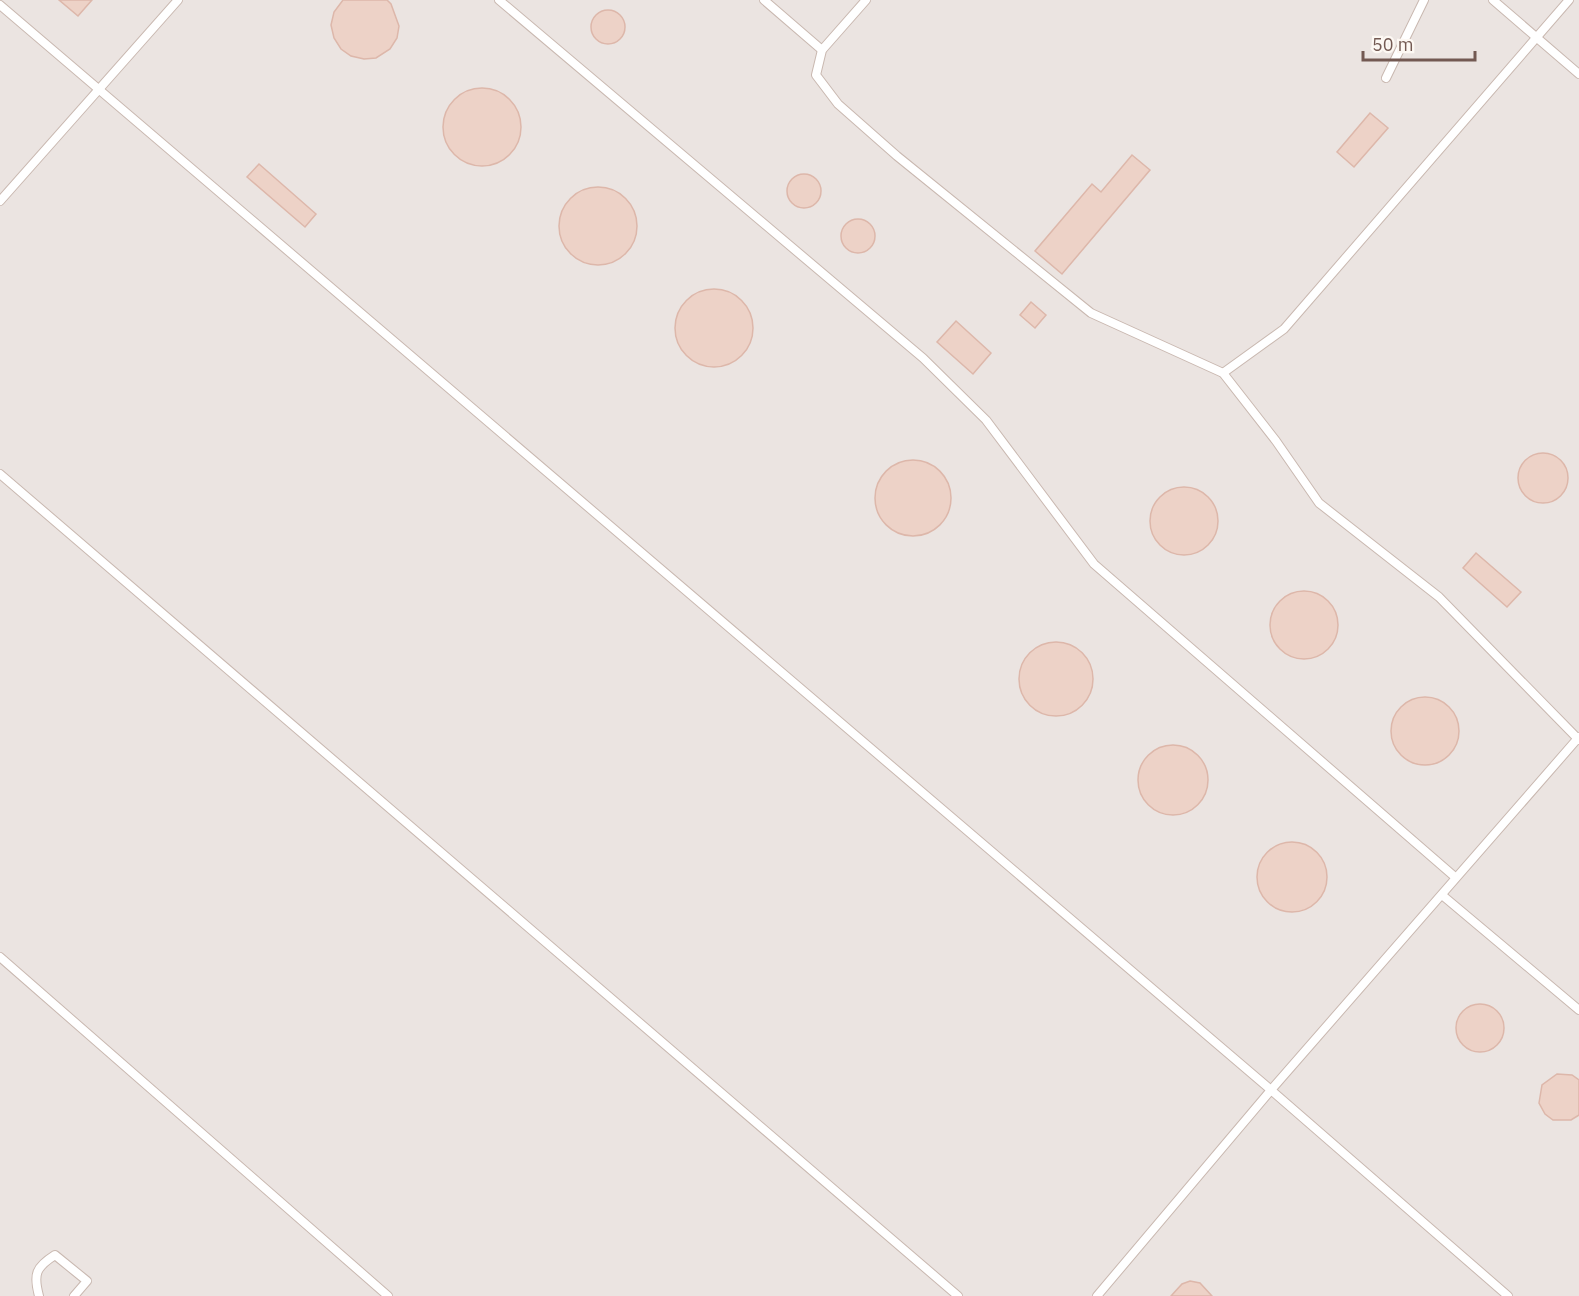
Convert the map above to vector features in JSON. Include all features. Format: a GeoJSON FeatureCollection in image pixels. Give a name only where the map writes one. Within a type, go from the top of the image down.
{"type":"FeatureCollection","features":[{"type":"Feature","properties":{"kind":"lane"},"geometry":{"type":"LineString","coordinates":[[0,201],[178,0]]}},
{"type":"Feature","properties":{"kind":"lane"},"geometry":{"type":"LineString","coordinates":[[499,0],[923,358],[986,420],[1094,564],[1455,877]]}},
{"type":"Feature","properties":{"kind":"lane"},"geometry":{"type":"LineString","coordinates":[[764,0],[822,50]]}},
{"type":"Feature","properties":{"kind":"lane"},"geometry":{"type":"LineString","coordinates":[[866,0],[822,50],[816,75],[838,104],[979,223],[1091,313],[1223,373],[1276,441],[1319,503],[1439,597],[1578,738],[1271,1090],[1097,1296]]}},
{"type":"Feature","properties":{"kind":"lane"},"geometry":{"type":"LineString","coordinates":[[1386,78],[1424,0]]}},
{"type":"Feature","properties":{"kind":"lane"},"geometry":{"type":"LineString","coordinates":[[1493,0],[1579,74]]}},
{"type":"Feature","properties":{"kind":"lane"},"geometry":{"type":"LineString","coordinates":[[1223,373],[1284,329],[1569,0]]}},
{"type":"Feature","properties":{"kind":"lane"},"geometry":{"type":"LineString","coordinates":[[0,4],[98,91],[1271,1090],[1508,1296]]}},
{"type":"Feature","properties":{"kind":"lane"},"geometry":{"type":"LineString","coordinates":[[0,474],[958,1296]]}},
{"type":"Feature","properties":{"kind":"lane"},"geometry":{"type":"LineString","coordinates":[[1442,895],[1579,1010]]}},
{"type":"Feature","properties":{"kind":"lane"},"geometry":{"type":"LineString","coordinates":[[0,957],[388,1296]]}},
{"type":"Feature","properties":{"kind":"lane"},"geometry":{"type":"LineString","coordinates":[[39,1296],[34,1278],[40,1264],[56,1255],[87,1281],[74,1296]]}},
{"type":"Feature","properties":{"kind":"shaded area"},"geometry":{"type":"Polygon","coordinates":[[[0,0],[1579,0],[1579,1296],[0,1296],[0,0]]]}},
{"type":"Feature","properties":{"kind":"building"},"geometry":{"type":"Polygon","coordinates":[[[59,0],[92,0],[78,16],[59,0]]]}},
{"type":"Feature","properties":{"kind":"building"},"geometry":{"type":"Polygon","coordinates":[[[343,0],[387,0],[391,4],[399,26],[397,38],[390,49],[376,58],[364,59],[351,56],[341,49],[334,38],[331,25],[334,12],[343,0]]]}},
{"type":"Feature","properties":{"kind":"building"},"geometry":{"type":"Polygon","coordinates":[[[608,10],[620,15],[625,27],[620,39],[608,44],[596,39],[591,27],[596,15],[608,10]]]}},
{"type":"Feature","properties":{"kind":"building"},"geometry":{"type":"Polygon","coordinates":[[[482,88],[497,91],[510,99],[518,112],[521,127],[518,142],[510,155],[497,163],[482,166],[467,163],[454,155],[446,142],[443,127],[446,112],[454,99],[467,91],[482,88]]]}},
{"type":"Feature","properties":{"kind":"building"},"geometry":{"type":"Polygon","coordinates":[[[1370,113],[1388,128],[1354,167],[1337,152],[1370,113]]]}},
{"type":"Feature","properties":{"kind":"building"},"geometry":{"type":"Polygon","coordinates":[[[1132,155],[1150,170],[1062,274],[1035,251],[1092,184],[1101,192],[1132,155]]]}},
{"type":"Feature","properties":{"kind":"building"},"geometry":{"type":"Polygon","coordinates":[[[259,164],[316,214],[305,227],[247,177],[259,164]]]}},
{"type":"Feature","properties":{"kind":"building"},"geometry":{"type":"Polygon","coordinates":[[[804,174],[816,179],[821,191],[816,203],[804,208],[792,203],[787,191],[792,179],[804,174]]]}},
{"type":"Feature","properties":{"kind":"building"},"geometry":{"type":"Polygon","coordinates":[[[590,187],[606,187],[620,193],[631,204],[637,218],[637,234],[631,248],[620,259],[606,265],[590,265],[576,259],[565,248],[559,234],[559,218],[565,204],[576,193],[590,187]]]}},
{"type":"Feature","properties":{"kind":"building"},"geometry":{"type":"Polygon","coordinates":[[[858,219],[870,224],[875,236],[870,248],[858,253],[846,248],[841,236],[846,224],[858,219]]]}},
{"type":"Feature","properties":{"kind":"building"},"geometry":{"type":"Polygon","coordinates":[[[706,289],[722,289],[736,295],[747,306],[753,320],[753,336],[747,350],[736,361],[722,367],[706,367],[692,361],[681,350],[675,336],[675,320],[681,306],[692,295],[706,289]]]}},
{"type":"Feature","properties":{"kind":"building"},"geometry":{"type":"Polygon","coordinates":[[[1031,302],[1046,315],[1035,328],[1020,315],[1031,302]]]}},
{"type":"Feature","properties":{"kind":"building"},"geometry":{"type":"Polygon","coordinates":[[[956,321],[991,353],[973,374],[937,342],[956,321]]]}},
{"type":"Feature","properties":{"kind":"building"},"geometry":{"type":"Polygon","coordinates":[[[1538,453],[1548,453],[1561,460],[1568,473],[1568,483],[1561,496],[1548,503],[1538,503],[1529,499],[1522,492],[1518,483],[1518,473],[1522,464],[1529,457],[1538,453]]]}},
{"type":"Feature","properties":{"kind":"building"},"geometry":{"type":"Polygon","coordinates":[[[913,460],[928,463],[940,471],[948,483],[951,498],[948,513],[940,525],[928,533],[913,536],[898,533],[886,525],[878,513],[875,498],[878,483],[886,471],[898,463],[913,460]]]}},
{"type":"Feature","properties":{"kind":"building"},"geometry":{"type":"Polygon","coordinates":[[[1184,487],[1197,490],[1208,497],[1215,508],[1218,521],[1215,534],[1208,545],[1197,552],[1184,555],[1171,552],[1160,545],[1153,534],[1150,521],[1153,508],[1160,497],[1171,490],[1184,487]]]}},
{"type":"Feature","properties":{"kind":"building"},"geometry":{"type":"Polygon","coordinates":[[[1476,553],[1521,592],[1507,607],[1463,568],[1476,553]]]}},
{"type":"Feature","properties":{"kind":"building"},"geometry":{"type":"Polygon","coordinates":[[[1304,591],[1317,594],[1328,601],[1335,612],[1338,625],[1335,638],[1328,649],[1317,656],[1304,659],[1291,656],[1280,649],[1273,638],[1270,625],[1273,612],[1280,601],[1291,594],[1304,591]]]}},
{"type":"Feature","properties":{"kind":"building"},"geometry":{"type":"Polygon","coordinates":[[[1049,642],[1063,642],[1077,648],[1087,658],[1093,672],[1091,693],[1077,710],[1063,716],[1049,716],[1035,710],[1025,700],[1019,686],[1019,672],[1025,658],[1035,648],[1049,642]]]}},
{"type":"Feature","properties":{"kind":"building"},"geometry":{"type":"Polygon","coordinates":[[[1425,697],[1438,700],[1449,707],[1456,718],[1459,731],[1456,744],[1449,755],[1438,762],[1425,765],[1412,762],[1401,755],[1394,744],[1391,731],[1394,718],[1401,707],[1412,700],[1425,697]]]}},
{"type":"Feature","properties":{"kind":"building"},"geometry":{"type":"Polygon","coordinates":[[[1173,745],[1186,748],[1198,755],[1205,767],[1208,780],[1205,793],[1198,805],[1186,812],[1173,815],[1160,812],[1148,805],[1141,793],[1138,780],[1141,767],[1148,755],[1160,748],[1173,745]]]}},
{"type":"Feature","properties":{"kind":"building"},"geometry":{"type":"Polygon","coordinates":[[[1292,842],[1305,845],[1317,852],[1324,864],[1327,877],[1324,890],[1317,902],[1305,909],[1292,912],[1279,909],[1267,902],[1260,890],[1257,877],[1260,864],[1267,852],[1279,845],[1292,842]]]}},
{"type":"Feature","properties":{"kind":"building"},"geometry":{"type":"Polygon","coordinates":[[[1475,1004],[1485,1004],[1497,1011],[1504,1023],[1504,1033],[1497,1045],[1485,1052],[1475,1052],[1460,1041],[1456,1033],[1456,1023],[1467,1008],[1475,1004]]]}},
{"type":"Feature","properties":{"kind":"building"},"geometry":{"type":"Polygon","coordinates":[[[1557,1074],[1572,1075],[1579,1080],[1579,1115],[1571,1120],[1553,1120],[1545,1114],[1539,1103],[1542,1085],[1557,1074]]]}},
{"type":"Feature","properties":{"kind":"building"},"geometry":{"type":"Polygon","coordinates":[[[1190,1281],[1200,1283],[1212,1296],[1171,1296],[1182,1284],[1190,1281]]]}}]}
